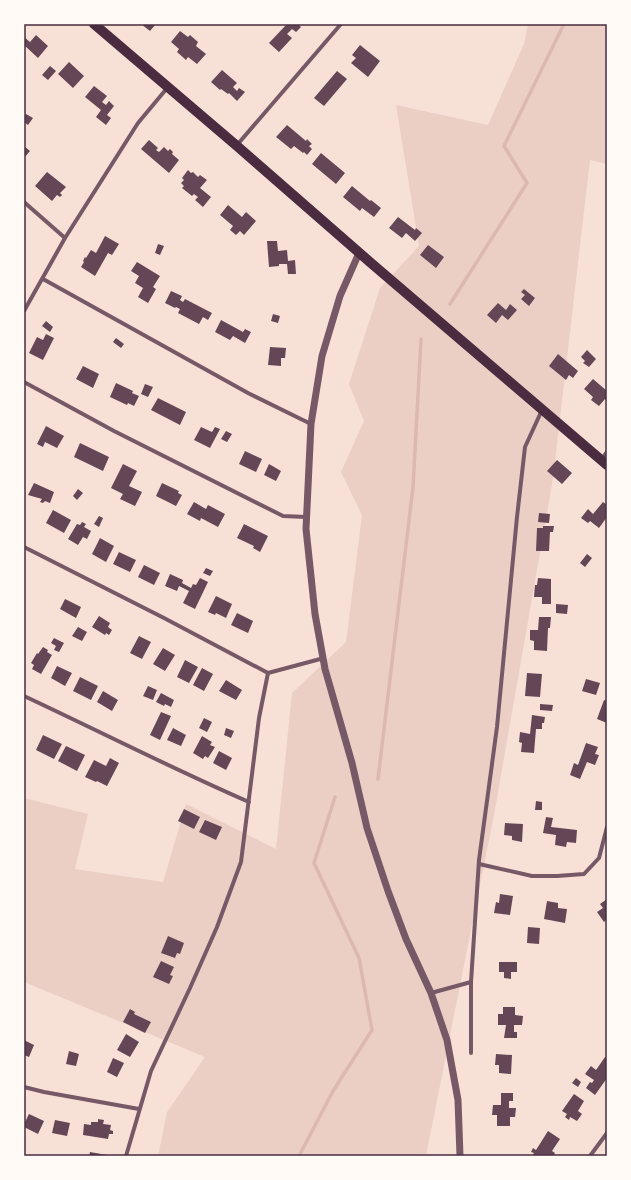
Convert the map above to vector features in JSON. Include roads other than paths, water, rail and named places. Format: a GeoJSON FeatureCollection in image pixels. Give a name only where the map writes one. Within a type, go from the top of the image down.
{"type":"FeatureCollection","features":[{"type":"Feature","properties":{"kind":"main road"},"geometry":{"type":"LineString","coordinates":[[94,24],[168,86],[542,410],[605,459]]}},
{"type":"Feature","properties":{"kind":"street"},"geometry":{"type":"LineString","coordinates":[[237,146],[339,25]]}},
{"type":"Feature","properties":{"kind":"street"},"geometry":{"type":"LineString","coordinates":[[24,311],[65,238],[138,123],[168,86]]}},
{"type":"Feature","properties":{"kind":"street"},"geometry":{"type":"LineString","coordinates":[[24,202],[65,238]]}},
{"type":"Feature","properties":{"kind":"street"},"geometry":{"type":"LineString","coordinates":[[359,252],[340,296],[322,356],[311,424],[306,529],[315,614],[324,658],[352,763],[367,828],[406,939],[431,993],[447,1040],[458,1100],[460,1156]]}},
{"type":"Feature","properties":{"kind":"street"},"geometry":{"type":"LineString","coordinates":[[43,279],[248,392],[311,424]]}},
{"type":"Feature","properties":{"kind":"street"},"geometry":{"type":"LineString","coordinates":[[24,382],[114,431],[283,516],[306,517]]}},
{"type":"Feature","properties":{"kind":"street"},"geometry":{"type":"LineString","coordinates":[[471,1053],[471,982],[479,864],[498,727],[517,516],[525,447],[542,410]]}},
{"type":"Feature","properties":{"kind":"street"},"geometry":{"type":"LineString","coordinates":[[24,547],[268,673],[324,658]]}},
{"type":"Feature","properties":{"kind":"street"},"geometry":{"type":"LineString","coordinates":[[126,1156],[151,1071],[190,988],[216,927],[241,862],[259,718],[268,673]]}},
{"type":"Feature","properties":{"kind":"street"},"geometry":{"type":"LineString","coordinates":[[24,696],[125,743],[181,772],[249,802]]}},
{"type":"Feature","properties":{"kind":"street"},"geometry":{"type":"LineString","coordinates":[[479,864],[532,876],[584,874],[599,858],[607,827]]}},
{"type":"Feature","properties":{"kind":"street"},"geometry":{"type":"LineString","coordinates":[[431,993],[471,982]]}},
{"type":"Feature","properties":{"kind":"street"},"geometry":{"type":"LineString","coordinates":[[24,1087],[139,1109]]}},
{"type":"Feature","properties":{"kind":"street"},"geometry":{"type":"LineString","coordinates":[[590,1156],[607,1133]]}},
{"type":"Feature","properties":{"kind":"waterway"},"geometry":{"type":"LineString","coordinates":[[450,304],[527,183],[504,146],[564,24]]}},
{"type":"Feature","properties":{"kind":"waterway"},"geometry":{"type":"LineString","coordinates":[[378,779],[413,487],[421,339]]}},
{"type":"Feature","properties":{"kind":"waterway"},"geometry":{"type":"LineString","coordinates":[[299,1156],[333,1091],[372,1030],[359,958],[314,863],[335,797]]}}]}
